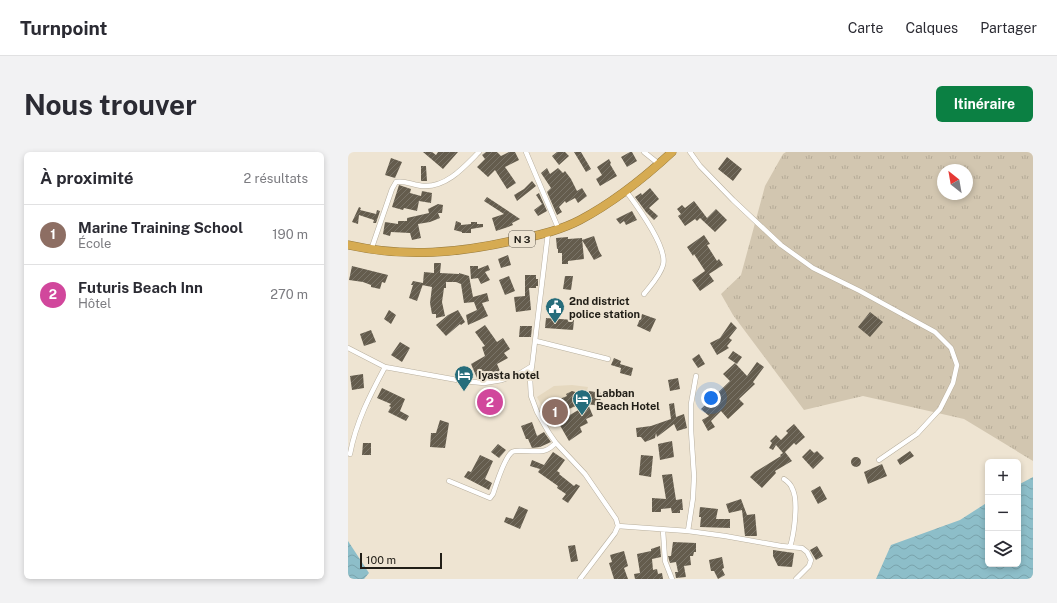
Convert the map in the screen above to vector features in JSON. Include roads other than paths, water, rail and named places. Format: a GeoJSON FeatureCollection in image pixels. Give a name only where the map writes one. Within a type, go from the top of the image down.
{"type":"FeatureCollection","features":[{"type":"Feature","properties":{"kind":"highway","name":"N 3"},"geometry":{"type":"LineString","coordinates":[[348,245],[371,250],[433,253],[464,250],[559,230],[599,209],[626,191],[672,152]]}},
{"type":"Feature","properties":{"kind":"street"},"geometry":{"type":"LineString","coordinates":[[371,250],[392,189],[396,182],[402,181],[423,186],[435,185],[459,173],[479,152]]}},
{"type":"Feature","properties":{"kind":"street"},"geometry":{"type":"LineString","coordinates":[[526,152],[559,230]]}},
{"type":"Feature","properties":{"kind":"street"},"geometry":{"type":"LineString","coordinates":[[644,152],[658,164]]}},
{"type":"Feature","properties":{"kind":"street"},"geometry":{"type":"LineString","coordinates":[[690,152],[700,166],[733,200],[781,245],[813,268],[860,291],[935,332],[951,348],[957,365],[953,383],[940,409],[917,434],[879,460]]}},
{"type":"Feature","properties":{"kind":"street"},"geometry":{"type":"LineString","coordinates":[[626,191],[659,243],[663,253],[663,265],[657,277],[644,294]]}},
{"type":"Feature","properties":{"kind":"street"},"geometry":{"type":"LineString","coordinates":[[548,233],[536,342],[530,378],[531,396],[537,412],[548,433],[586,474],[616,519],[618,526],[615,533],[580,579]]}},
{"type":"Feature","properties":{"kind":"street"},"geometry":{"type":"LineString","coordinates":[[536,342],[608,359]]}},
{"type":"Feature","properties":{"kind":"street"},"geometry":{"type":"LineString","coordinates":[[348,348],[385,366],[463,381],[484,383],[502,380],[519,374],[532,366]]}},
{"type":"Feature","properties":{"kind":"street"},"geometry":{"type":"LineString","coordinates":[[350,454],[354,435],[362,412],[385,366]]}},
{"type":"Feature","properties":{"kind":"street"},"geometry":{"type":"LineString","coordinates":[[688,532],[693,498],[694,476],[691,404],[696,376]]}},
{"type":"Feature","properties":{"kind":"street"},"geometry":{"type":"LineString","coordinates":[[449,481],[490,498],[507,459],[512,453],[517,450],[528,452],[545,451],[556,443]]}},
{"type":"Feature","properties":{"kind":"street"},"geometry":{"type":"LineString","coordinates":[[784,479],[792,488],[795,497],[794,534],[790,547]]}},
{"type":"Feature","properties":{"kind":"street"},"geometry":{"type":"LineString","coordinates":[[618,526],[688,532],[802,548],[807,552],[811,560],[809,566],[796,579]]}},
{"type":"Feature","properties":{"kind":"street"},"geometry":{"type":"LineString","coordinates":[[663,530],[665,560],[672,579]]}},
{"type":"Feature","properties":{"kind":"water"},"geometry":{"type":"Polygon","coordinates":[[[1033,477],[1033,579],[876,579],[891,545],[960,520],[985,504],[985,567],[1021,567],[1021,483],[1033,477]]]}},
{"type":"Feature","properties":{"kind":"water"},"geometry":{"type":"Polygon","coordinates":[[[348,541],[369,573],[364,579],[348,579],[348,541]]]}},
{"type":"Feature","properties":{"kind":"place","name":"2nd district police station"},"geometry":{"type":"Point","coordinates":[555,324]}},
{"type":"Feature","properties":{"kind":"place","name":"Iyasta hotel"},"geometry":{"type":"Point","coordinates":[464,392]}},
{"type":"Feature","properties":{"kind":"place","name":"Futuris Beach Inn"},"geometry":{"type":"Point","coordinates":[490,402]}},
{"type":"Feature","properties":{"kind":"place","name":"Marine Training School"},"geometry":{"type":"Point","coordinates":[555,412]}},
{"type":"Feature","properties":{"kind":"place","name":"Labban Beach Hotel"},"geometry":{"type":"Point","coordinates":[582,416]}}]}
